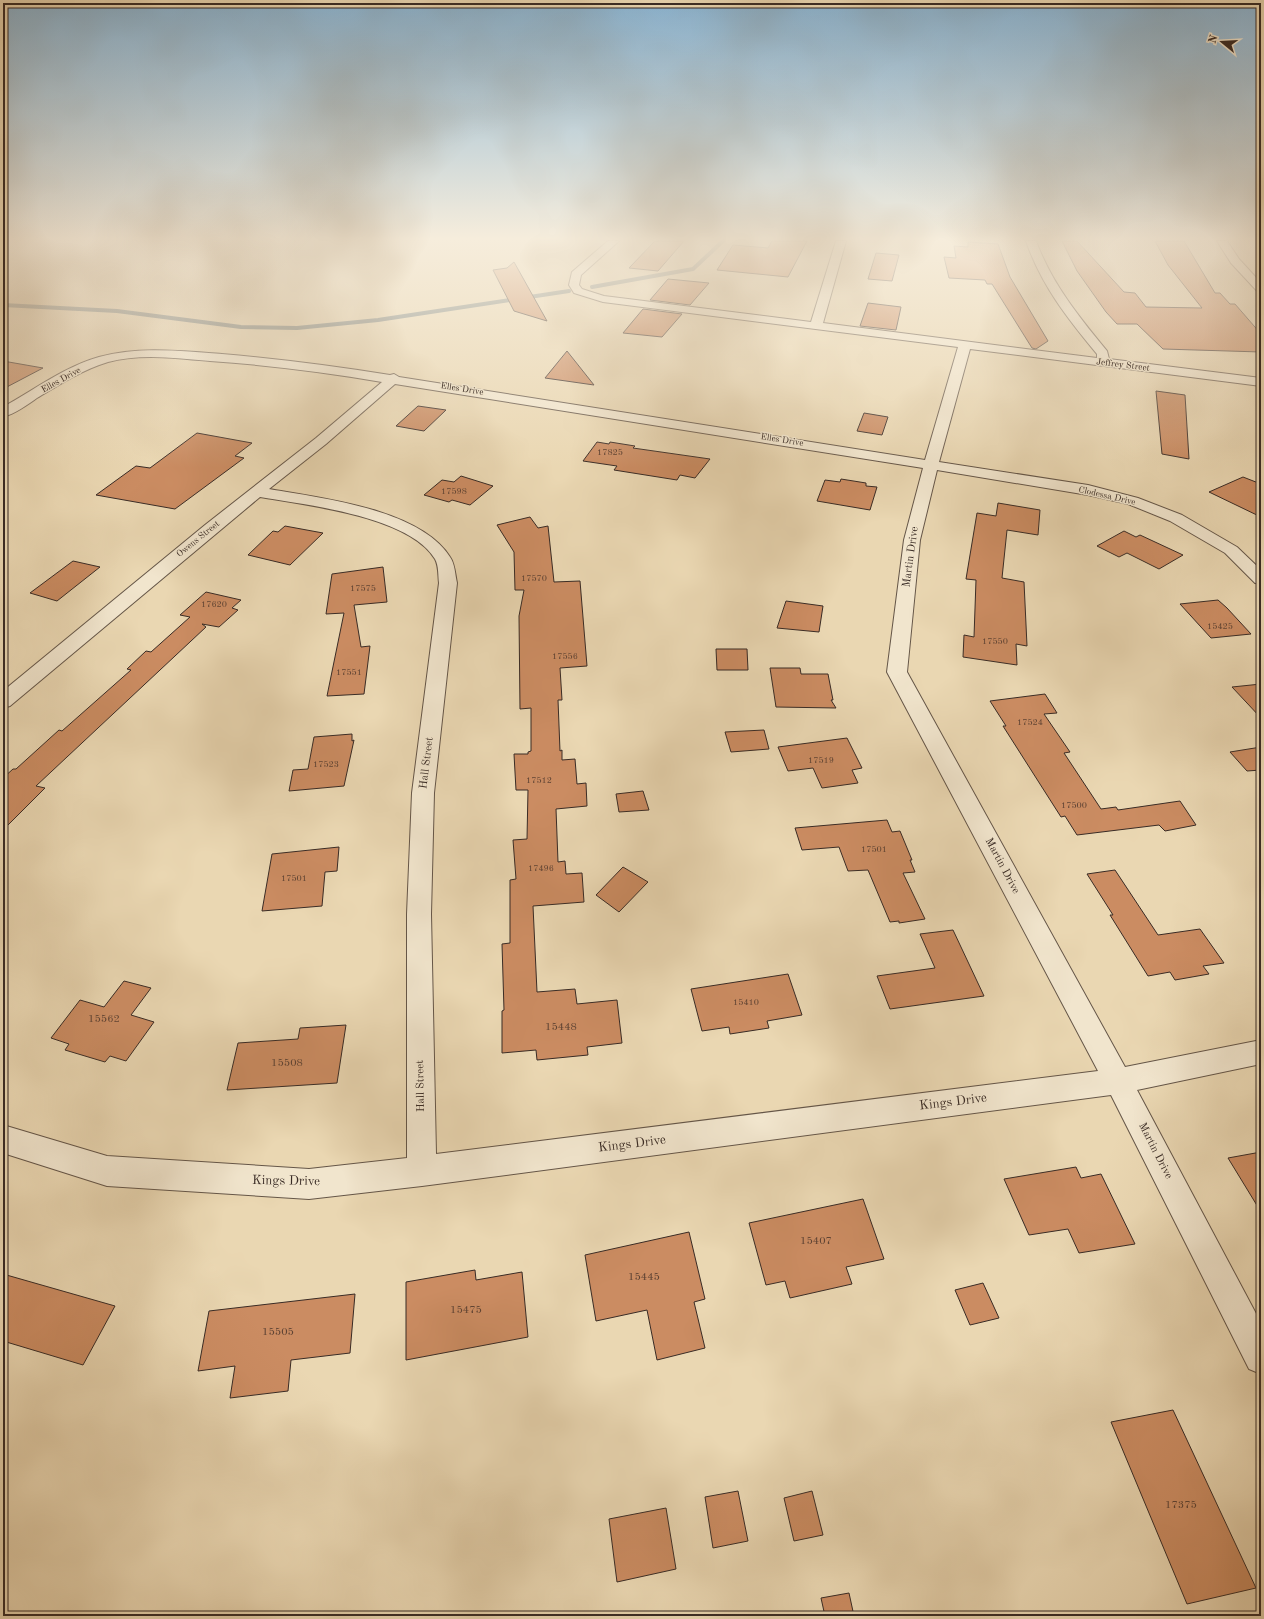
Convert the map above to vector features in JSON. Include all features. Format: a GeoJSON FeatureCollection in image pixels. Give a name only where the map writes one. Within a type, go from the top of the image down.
{"type":"FeatureCollection","features":[{"type":"Feature","properties":{"kind":"street","name":"Jeffrey Street"},"geometry":{"type":"LineString","coordinates":[[741,317],[1261,382]]}},
{"type":"Feature","properties":{"kind":"street"},"geometry":{"type":"LineString","coordinates":[[816,326],[819,317]]}},
{"type":"Feature","properties":{"kind":"street"},"geometry":{"type":"LineString","coordinates":[[1074,317],[1103,354],[1103,362]]}},
{"type":"Feature","properties":{"kind":"street","name":"Martin Drive"},"geometry":{"type":"LineString","coordinates":[[965,345],[931,464],[912,540],[897,672],[1118,1081],[1261,1357]]}},
{"type":"Feature","properties":{"kind":"street","name":"Elles Drive"},"geometry":{"type":"LineString","coordinates":[[3,413],[72,372],[102,360],[120,356],[156,353],[237,358],[394,378],[931,464]]}},
{"type":"Feature","properties":{"kind":"street","name":"Owens Street"},"geometry":{"type":"LineString","coordinates":[[3,701],[211,528],[321,441],[394,378]]}},
{"type":"Feature","properties":{"kind":"street","name":"Clodessa Drive"},"geometry":{"type":"LineString","coordinates":[[931,464],[1073,488],[1133,501],[1176,518],[1230,550],[1261,579]]}},
{"type":"Feature","properties":{"kind":"street","name":"Hall Street"},"geometry":{"type":"LineString","coordinates":[[257,492],[357,511],[393,521],[422,536],[442,557],[444,564],[448,583],[423,793],[419,914],[422,1171]]}},
{"type":"Feature","properties":{"kind":"street","name":"Kings Drive"},"geometry":{"type":"LineString","coordinates":[[3,1139],[107,1172],[309,1184],[422,1171],[1118,1081],[1261,1052]]}},
{"type":"Feature","properties":{"kind":"building"},"geometry":{"type":"Polygon","coordinates":[[[532,317],[545,317],[547,321],[532,317]]]}},
{"type":"Feature","properties":{"kind":"building"},"geometry":{"type":"Polygon","coordinates":[[[637,317],[680,317],[662,337],[623,333],[637,317]]]}},
{"type":"Feature","properties":{"kind":"building"},"geometry":{"type":"Polygon","coordinates":[[[863,317],[899,317],[896,330],[860,326],[863,317]]]}},
{"type":"Feature","properties":{"kind":"building"},"geometry":{"type":"Polygon","coordinates":[[[1012,317],[1033,317],[1048,341],[1036,349],[1032,348],[1012,317]]]}},
{"type":"Feature","properties":{"kind":"building"},"geometry":{"type":"Polygon","coordinates":[[[1110,317],[1246,317],[1261,334],[1261,352],[1163,349],[1137,324],[1117,324],[1110,317]]]}},
{"type":"Feature","properties":{"kind":"building"},"geometry":{"type":"Polygon","coordinates":[[[567,351],[594,385],[545,378],[567,351]]]}},
{"type":"Feature","properties":{"kind":"building"},"geometry":{"type":"Polygon","coordinates":[[[3,361],[43,368],[3,389],[3,361]]]}},
{"type":"Feature","properties":{"kind":"building"},"geometry":{"type":"Polygon","coordinates":[[[1156,391],[1185,395],[1189,459],[1162,454],[1156,391]]]}},
{"type":"Feature","properties":{"kind":"building"},"geometry":{"type":"Polygon","coordinates":[[[418,406],[446,410],[424,431],[396,426],[418,406]]]}},
{"type":"Feature","properties":{"kind":"building"},"geometry":{"type":"Polygon","coordinates":[[[864,413],[888,417],[882,435],[857,431],[864,413]]]}},
{"type":"Feature","properties":{"kind":"building"},"geometry":{"type":"Polygon","coordinates":[[[197,433],[252,443],[235,456],[244,458],[175,509],[96,495],[136,466],[150,468],[197,433]]]}},
{"type":"Feature","properties":{"kind":"building"},"geometry":{"type":"Polygon","coordinates":[[[597,442],[609,444],[610,442],[635,446],[633,448],[710,459],[695,478],[680,475],[677,480],[614,470],[617,466],[583,461],[597,442]]]}},
{"type":"Feature","properties":{"kind":"building"},"geometry":{"type":"Polygon","coordinates":[[[461,476],[493,486],[470,505],[452,500],[449,502],[424,495],[442,480],[454,482],[461,476]]]}},
{"type":"Feature","properties":{"kind":"building"},"geometry":{"type":"Polygon","coordinates":[[[1243,477],[1261,484],[1261,517],[1209,492],[1243,477]]]}},
{"type":"Feature","properties":{"kind":"building"},"geometry":{"type":"Polygon","coordinates":[[[841,479],[866,483],[866,486],[877,487],[870,510],[817,501],[825,480],[840,482],[841,479]]]}},
{"type":"Feature","properties":{"kind":"building"},"geometry":{"type":"Polygon","coordinates":[[[998,503],[1040,510],[1038,535],[1007,530],[1002,578],[1024,582],[1027,646],[1016,644],[1017,665],[963,657],[964,635],[974,637],[976,580],[966,579],[977,513],[996,516],[998,503]]]}},
{"type":"Feature","properties":{"kind":"building"},"geometry":{"type":"Polygon","coordinates":[[[530,517],[538,528],[548,526],[554,582],[580,581],[587,666],[560,668],[562,700],[558,700],[560,751],[562,750],[562,760],[575,759],[577,784],[586,783],[587,806],[556,809],[558,862],[565,861],[566,874],[582,873],[584,902],[533,906],[537,992],[575,989],[577,1004],[617,1000],[622,1043],[587,1047],[588,1055],[537,1060],[536,1050],[502,1053],[502,1011],[504,1010],[502,944],[510,943],[510,880],[516,879],[513,840],[527,839],[528,790],[516,790],[514,754],[528,754],[528,752],[531,751],[531,708],[520,709],[519,616],[524,590],[515,590],[514,552],[497,525],[530,517]]]}},
{"type":"Feature","properties":{"kind":"building"},"geometry":{"type":"Polygon","coordinates":[[[285,526],[323,533],[290,565],[248,555],[273,531],[278,532],[285,526]]]}},
{"type":"Feature","properties":{"kind":"building"},"geometry":{"type":"Polygon","coordinates":[[[1124,531],[1136,537],[1140,535],[1183,555],[1159,569],[1127,553],[1119,557],[1097,546],[1124,531]]]}},
{"type":"Feature","properties":{"kind":"building"},"geometry":{"type":"Polygon","coordinates":[[[73,561],[100,567],[57,601],[30,593],[73,561]]]}},
{"type":"Feature","properties":{"kind":"building"},"geometry":{"type":"Polygon","coordinates":[[[383,567],[387,602],[354,605],[361,647],[370,646],[364,694],[327,696],[344,613],[326,614],[332,574],[383,567]]]}},
{"type":"Feature","properties":{"kind":"building"},"geometry":{"type":"Polygon","coordinates":[[[206,592],[241,600],[232,608],[238,610],[219,627],[202,624],[206,627],[36,786],[45,788],[3,830],[3,778],[13,769],[16,769],[59,730],[62,731],[131,670],[127,669],[146,651],[151,652],[190,617],[180,615],[206,592]]]}},
{"type":"Feature","properties":{"kind":"building"},"geometry":{"type":"Polygon","coordinates":[[[1218,600],[1251,634],[1211,638],[1180,604],[1218,600]]]}},
{"type":"Feature","properties":{"kind":"building"},"geometry":{"type":"Polygon","coordinates":[[[786,601],[823,606],[819,632],[777,628],[786,601]]]}},
{"type":"Feature","properties":{"kind":"building"},"geometry":{"type":"Polygon","coordinates":[[[716,649],[747,649],[748,670],[717,670],[716,649]]]}},
{"type":"Feature","properties":{"kind":"building"},"geometry":{"type":"Polygon","coordinates":[[[770,668],[800,668],[801,674],[828,674],[833,700],[831,700],[836,708],[776,707],[770,668]]]}},
{"type":"Feature","properties":{"kind":"building"},"geometry":{"type":"Polygon","coordinates":[[[1261,684],[1261,718],[1232,687],[1261,684]]]}},
{"type":"Feature","properties":{"kind":"building"},"geometry":{"type":"Polygon","coordinates":[[[1045,694],[1057,713],[1044,714],[1070,752],[1064,753],[1101,809],[1116,807],[1118,810],[1180,801],[1196,825],[1165,831],[1159,825],[1077,835],[1065,816],[1061,817],[1003,726],[1006,726],[990,701],[1045,694]]]}},
{"type":"Feature","properties":{"kind":"building"},"geometry":{"type":"Polygon","coordinates":[[[764,730],[769,749],[731,752],[725,732],[764,730]]]}},
{"type":"Feature","properties":{"kind":"building"},"geometry":{"type":"Polygon","coordinates":[[[352,734],[352,741],[354,740],[344,786],[289,791],[293,770],[308,769],[314,737],[352,734]]]}},
{"type":"Feature","properties":{"kind":"building"},"geometry":{"type":"Polygon","coordinates":[[[847,738],[862,768],[852,770],[858,783],[822,788],[813,768],[788,771],[778,747],[847,738]]]}},
{"type":"Feature","properties":{"kind":"building"},"geometry":{"type":"Polygon","coordinates":[[[1261,747],[1261,770],[1247,771],[1230,752],[1261,747]]]}},
{"type":"Feature","properties":{"kind":"building"},"geometry":{"type":"Polygon","coordinates":[[[643,791],[649,810],[619,812],[616,794],[643,791]]]}},
{"type":"Feature","properties":{"kind":"building"},"geometry":{"type":"Polygon","coordinates":[[[887,820],[892,832],[900,831],[912,860],[910,860],[915,872],[903,873],[925,919],[899,923],[899,921],[890,922],[868,870],[848,871],[839,847],[802,850],[795,828],[887,820]]]}},
{"type":"Feature","properties":{"kind":"building"},"geometry":{"type":"Polygon","coordinates":[[[339,847],[337,871],[325,872],[322,906],[262,911],[272,854],[339,847]]]}},
{"type":"Feature","properties":{"kind":"building"},"geometry":{"type":"Polygon","coordinates":[[[623,867],[648,882],[619,912],[596,895],[623,867]]]}},
{"type":"Feature","properties":{"kind":"building"},"geometry":{"type":"Polygon","coordinates":[[[1115,870],[1158,935],[1200,929],[1224,963],[1203,966],[1209,974],[1175,980],[1170,972],[1148,976],[1110,915],[1113,915],[1087,874],[1115,870]]]}},
{"type":"Feature","properties":{"kind":"building"},"geometry":{"type":"Polygon","coordinates":[[[953,930],[984,996],[890,1009],[877,976],[935,968],[920,934],[953,930]]]}},
{"type":"Feature","properties":{"kind":"building"},"geometry":{"type":"Polygon","coordinates":[[[788,974],[802,1015],[767,1021],[769,1028],[730,1034],[729,1027],[702,1031],[691,989],[788,974]]]}},
{"type":"Feature","properties":{"kind":"building"},"geometry":{"type":"Polygon","coordinates":[[[124,981],[151,988],[131,1015],[154,1022],[126,1061],[110,1056],[105,1062],[65,1050],[69,1044],[51,1038],[80,1000],[104,1007],[124,981]]]}},
{"type":"Feature","properties":{"kind":"building"},"geometry":{"type":"Polygon","coordinates":[[[346,1025],[337,1083],[227,1090],[238,1043],[298,1039],[300,1028],[346,1025]]]}},
{"type":"Feature","properties":{"kind":"building"},"geometry":{"type":"Polygon","coordinates":[[[1261,1152],[1261,1212],[1228,1158],[1261,1152]]]}},
{"type":"Feature","properties":{"kind":"building"},"geometry":{"type":"Polygon","coordinates":[[[1076,1167],[1081,1178],[1101,1174],[1135,1244],[1079,1253],[1068,1229],[1029,1235],[1004,1179],[1076,1167]]]}},
{"type":"Feature","properties":{"kind":"building"},"geometry":{"type":"Polygon","coordinates":[[[863,1199],[884,1259],[846,1267],[852,1284],[790,1298],[785,1281],[766,1285],[749,1223],[863,1199]]]}},
{"type":"Feature","properties":{"kind":"building"},"geometry":{"type":"Polygon","coordinates":[[[689,1232],[705,1299],[694,1302],[705,1348],[657,1360],[647,1310],[596,1321],[585,1255],[689,1232]]]}},
{"type":"Feature","properties":{"kind":"building"},"geometry":{"type":"Polygon","coordinates":[[[475,1270],[476,1280],[522,1272],[528,1337],[406,1360],[406,1282],[475,1270]]]}},
{"type":"Feature","properties":{"kind":"building"},"geometry":{"type":"Polygon","coordinates":[[[3,1274],[115,1306],[83,1365],[3,1341],[3,1274]]]}},
{"type":"Feature","properties":{"kind":"building"},"geometry":{"type":"Polygon","coordinates":[[[983,1283],[999,1318],[970,1325],[955,1290],[983,1283]]]}},
{"type":"Feature","properties":{"kind":"building"},"geometry":{"type":"Polygon","coordinates":[[[355,1294],[350,1353],[291,1360],[288,1391],[230,1398],[235,1366],[198,1371],[209,1311],[355,1294]]]}},
{"type":"Feature","properties":{"kind":"building"},"geometry":{"type":"Polygon","coordinates":[[[1173,1410],[1256,1588],[1187,1604],[1111,1422],[1173,1410]]]}},
{"type":"Feature","properties":{"kind":"building"},"geometry":{"type":"Polygon","coordinates":[[[738,1491],[748,1541],[713,1548],[705,1497],[738,1491]]]}},
{"type":"Feature","properties":{"kind":"building"},"geometry":{"type":"Polygon","coordinates":[[[812,1491],[823,1535],[794,1541],[784,1498],[812,1491]]]}},
{"type":"Feature","properties":{"kind":"building"},"geometry":{"type":"Polygon","coordinates":[[[666,1508],[676,1569],[617,1582],[609,1519],[666,1508]]]}},
{"type":"Feature","properties":{"kind":"building"},"geometry":{"type":"Polygon","coordinates":[[[849,1593],[854,1616],[825,1616],[821,1598],[849,1593]]]}},
{"type":"Feature","properties":{"kind":"waterway"},"geometry":{"type":"LineString","coordinates":[[160,317],[241,327],[297,328],[401,317]]}}]}
